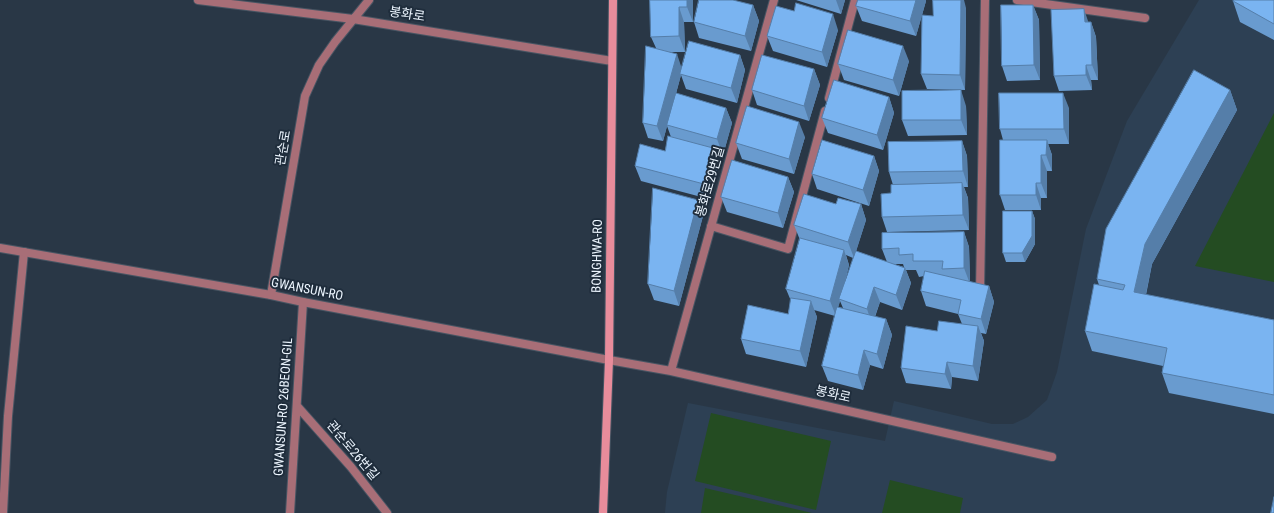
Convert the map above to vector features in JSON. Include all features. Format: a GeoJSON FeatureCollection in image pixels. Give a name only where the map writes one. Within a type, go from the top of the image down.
{"type":"FeatureCollection","features":[{"type":"Feature","properties":{"kind":"street","name":"봉화로"},"geometry":{"type":"LineString","coordinates":[[198,0],[353,19],[612,61]]}},
{"type":"Feature","properties":{"kind":"street","name":"관순로"},"geometry":{"type":"LineString","coordinates":[[271,295],[305,96],[319,65],[369,0]]}},
{"type":"Feature","properties":{"kind":"street","name":"BONGHWA-RO"},"geometry":{"type":"LineString","coordinates":[[603,513],[608,360],[613,0]]}},
{"type":"Feature","properties":{"kind":"street","name":"봉화로29번길"},"geometry":{"type":"LineString","coordinates":[[670,371],[774,0]]}},
{"type":"Feature","properties":{"kind":"street"},"geometry":{"type":"LineString","coordinates":[[711,226],[788,249],[856,0]]}},
{"type":"Feature","properties":{"kind":"street"},"geometry":{"type":"LineString","coordinates":[[980,292],[985,0]]}},
{"type":"Feature","properties":{"kind":"street"},"geometry":{"type":"LineString","coordinates":[[1017,0],[1145,18]]}},
{"type":"Feature","properties":{"kind":"street","name":"GWANSUN-RO"},"geometry":{"type":"LineString","coordinates":[[0,248],[271,295],[608,360]]}},
{"type":"Feature","properties":{"kind":"street"},"geometry":{"type":"LineString","coordinates":[[3,513],[8,416],[24,252]]}},
{"type":"Feature","properties":{"kind":"street","name":"GWANSUN-RO 26BEON-GIL"},"geometry":{"type":"LineString","coordinates":[[290,513],[303,302]]}},
{"type":"Feature","properties":{"kind":"street","name":"봉화로"},"geometry":{"type":"LineString","coordinates":[[608,360],[670,371],[1052,456]]}},
{"type":"Feature","properties":{"kind":"street","name":"관순로26번길"},"geometry":{"type":"LineString","coordinates":[[297,406],[351,467],[387,513]]}},
{"type":"Feature","properties":{"kind":"shaded area"},"geometry":{"type":"Polygon","coordinates":[[[1199,0],[1274,0],[1274,513],[665,513],[667,492],[688,403],[885,441],[894,401],[992,424],[1013,424],[1028,417],[1047,400],[1057,372],[1086,229],[1127,121],[1199,0]]]}},
{"type":"Feature","properties":{"kind":"green space"},"geometry":{"type":"Polygon","coordinates":[[[1274,113],[1274,282],[1195,266],[1274,113]]]}},
{"type":"Feature","properties":{"kind":"green space"},"geometry":{"type":"Polygon","coordinates":[[[711,413],[831,441],[816,510],[695,481],[711,413]]]}},
{"type":"Feature","properties":{"kind":"green space"},"geometry":{"type":"Polygon","coordinates":[[[890,480],[963,498],[960,513],[882,513],[890,480]]]}},
{"type":"Feature","properties":{"kind":"green space"},"geometry":{"type":"Polygon","coordinates":[[[705,488],[812,513],[701,513],[705,488]]]}},
{"type":"Feature","properties":{"kind":"building"},"geometry":{"type":"Polygon","coordinates":[[[650,0],[687,0],[687,7],[679,7],[679,36],[651,37],[650,0]]]}},
{"type":"Feature","properties":{"kind":"building"},"geometry":{"type":"Polygon","coordinates":[[[699,0],[733,0],[753,5],[745,36],[694,22],[699,0]]]}},
{"type":"Feature","properties":{"kind":"building"},"geometry":{"type":"Polygon","coordinates":[[[858,0],[916,0],[910,21],[856,6],[858,0]]]}},
{"type":"Feature","properties":{"kind":"building"},"geometry":{"type":"Polygon","coordinates":[[[933,0],[961,0],[960,75],[921,74],[922,15],[933,16],[933,0]]]}},
{"type":"Feature","properties":{"kind":"building"},"geometry":{"type":"Polygon","coordinates":[[[1274,0],[1274,24],[1233,1],[1274,0]]]}},
{"type":"Feature","properties":{"kind":"building"},"geometry":{"type":"Polygon","coordinates":[[[796,3],[833,14],[822,52],[767,36],[776,6],[794,11],[796,3]]]}},
{"type":"Feature","properties":{"kind":"building"},"geometry":{"type":"Polygon","coordinates":[[[1001,5],[1033,5],[1034,65],[1002,66],[1001,5]]]}},
{"type":"Feature","properties":{"kind":"building"},"geometry":{"type":"Polygon","coordinates":[[[1084,9],[1085,22],[1091,22],[1092,65],[1086,65],[1086,75],[1054,76],[1051,10],[1084,9]]]}},
{"type":"Feature","properties":{"kind":"building"},"geometry":{"type":"Polygon","coordinates":[[[848,30],[903,46],[893,80],[838,64],[848,30]]]}},
{"type":"Feature","properties":{"kind":"building"},"geometry":{"type":"Polygon","coordinates":[[[689,41],[740,55],[731,88],[680,74],[689,41]]]}},
{"type":"Feature","properties":{"kind":"building"},"geometry":{"type":"Polygon","coordinates":[[[646,46],[677,54],[657,126],[643,123],[646,46]]]}},
{"type":"Feature","properties":{"kind":"building"},"geometry":{"type":"Polygon","coordinates":[[[762,55],[814,69],[804,106],[752,90],[762,55]]]}},
{"type":"Feature","properties":{"kind":"building"},"geometry":{"type":"Polygon","coordinates":[[[1194,70],[1230,90],[1145,244],[1134,292],[1274,320],[1274,395],[1162,373],[1167,348],[1085,331],[1094,284],[1123,290],[1125,285],[1097,279],[1106,229],[1194,70]]]}},
{"type":"Feature","properties":{"kind":"building"},"geometry":{"type":"Polygon","coordinates":[[[834,80],[889,97],[877,135],[822,118],[834,80]]]}},
{"type":"Feature","properties":{"kind":"building"},"geometry":{"type":"Polygon","coordinates":[[[961,90],[961,120],[902,120],[902,91],[961,90]]]}},
{"type":"Feature","properties":{"kind":"building"},"geometry":{"type":"Polygon","coordinates":[[[676,93],[726,108],[717,139],[667,125],[676,93]]]}},
{"type":"Feature","properties":{"kind":"building"},"geometry":{"type":"Polygon","coordinates":[[[999,93],[1063,93],[1064,129],[1000,129],[999,93]]]}},
{"type":"Feature","properties":{"kind":"building"},"geometry":{"type":"Polygon","coordinates":[[[747,106],[799,122],[789,159],[736,143],[747,106]]]}},
{"type":"Feature","properties":{"kind":"building"},"geometry":{"type":"Polygon","coordinates":[[[668,136],[713,148],[704,184],[635,166],[640,144],[665,151],[668,136]]]}},
{"type":"Feature","properties":{"kind":"building"},"geometry":{"type":"Polygon","coordinates":[[[822,140],[874,156],[863,190],[812,174],[822,140]]]}},
{"type":"Feature","properties":{"kind":"building"},"geometry":{"type":"Polygon","coordinates":[[[1000,140],[1047,140],[1046,155],[1041,155],[1041,183],[1036,183],[1036,195],[1000,195],[1000,140]]]}},
{"type":"Feature","properties":{"kind":"building"},"geometry":{"type":"Polygon","coordinates":[[[962,141],[963,171],[889,172],[888,142],[962,141]]]}},
{"type":"Feature","properties":{"kind":"building"},"geometry":{"type":"Polygon","coordinates":[[[732,160],[788,177],[778,213],[721,197],[732,160]]]}},
{"type":"Feature","properties":{"kind":"building"},"geometry":{"type":"Polygon","coordinates":[[[962,183],[963,215],[882,217],[881,194],[891,193],[891,185],[962,183]]]}},
{"type":"Feature","properties":{"kind":"building"},"geometry":{"type":"Polygon","coordinates":[[[653,188],[698,200],[674,291],[648,284],[653,188]]]}},
{"type":"Feature","properties":{"kind":"building"},"geometry":{"type":"Polygon","coordinates":[[[804,194],[836,204],[838,198],[861,204],[848,242],[794,225],[804,194]]]}},
{"type":"Feature","properties":{"kind":"building"},"geometry":{"type":"Polygon","coordinates":[[[1003,211],[1032,211],[1032,236],[1022,253],[1003,253],[1003,211]]]}},
{"type":"Feature","properties":{"kind":"building"},"geometry":{"type":"Polygon","coordinates":[[[964,232],[964,268],[942,269],[943,261],[913,261],[913,254],[899,255],[899,248],[882,249],[882,233],[964,232]]]}},
{"type":"Feature","properties":{"kind":"building"},"geometry":{"type":"Polygon","coordinates":[[[800,238],[844,250],[830,301],[786,289],[800,238]]]}},
{"type":"Feature","properties":{"kind":"building"},"geometry":{"type":"Polygon","coordinates":[[[856,251],[905,268],[896,295],[874,287],[867,309],[839,299],[856,251]]]}},
{"type":"Feature","properties":{"kind":"building"},"geometry":{"type":"Polygon","coordinates":[[[925,271],[989,286],[981,319],[958,314],[961,300],[921,291],[925,271]]]}},
{"type":"Feature","properties":{"kind":"building"},"geometry":{"type":"Polygon","coordinates":[[[791,298],[811,301],[800,351],[741,339],[748,305],[788,314],[791,298]]]}},
{"type":"Feature","properties":{"kind":"building"},"geometry":{"type":"Polygon","coordinates":[[[837,307],[886,319],[877,354],[864,350],[858,375],[822,366],[837,307]]]}},
{"type":"Feature","properties":{"kind":"building"},"geometry":{"type":"Polygon","coordinates":[[[939,321],[978,326],[973,366],[947,362],[945,374],[901,368],[906,326],[937,331],[939,321]]]}},
{"type":"Feature","properties":{"kind":"building"},"geometry":{"type":"Polygon","coordinates":[[[1274,497],[1274,513],[1271,513],[1274,497]]]}}]}
